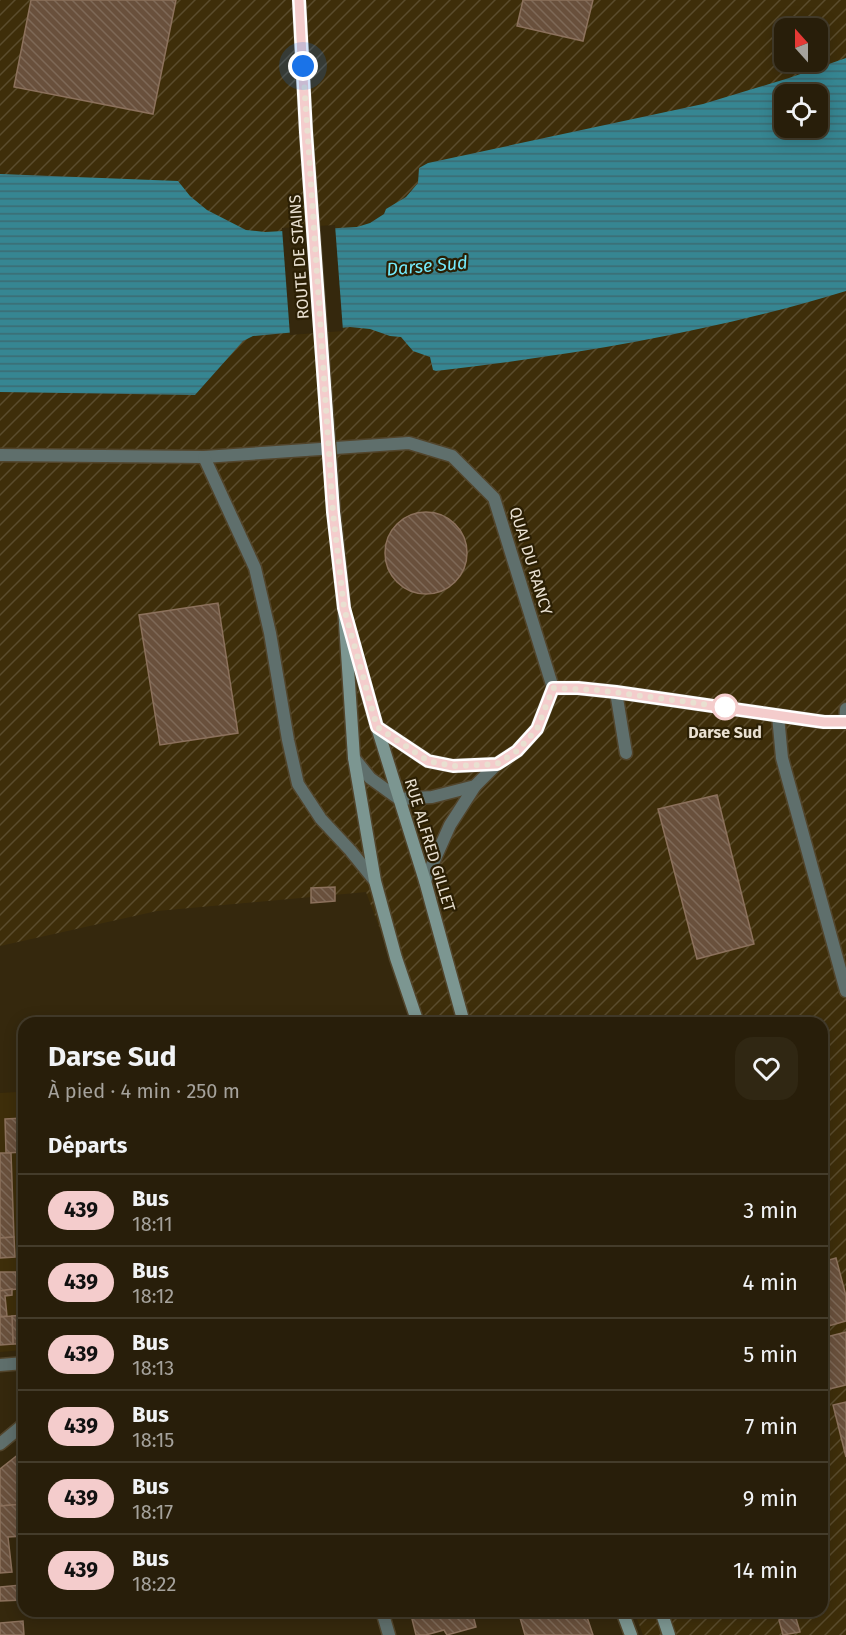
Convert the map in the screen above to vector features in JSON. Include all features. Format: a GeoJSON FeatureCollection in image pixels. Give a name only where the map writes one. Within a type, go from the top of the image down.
{"type":"FeatureCollection","features":[{"type":"Feature","properties":{"kind":"main road","name":"ROUTE DE STAINS"},"geometry":{"type":"LineString","coordinates":[[299,0],[333,512]]}},
{"type":"Feature","properties":{"kind":"main road","name":"RUE ALFRED GILLET"},"geometry":{"type":"LineString","coordinates":[[333,512],[344,608],[354,758],[375,881],[396,958],[416,1017]]}},
{"type":"Feature","properties":{"kind":"main road","name":"RUE ALFRED GILLET"},"geometry":{"type":"LineString","coordinates":[[344,608],[377,727],[425,881],[462,1017]]}},
{"type":"Feature","properties":{"kind":"main road"},"geometry":{"type":"LineString","coordinates":[[624,1617],[631,1635]]}},
{"type":"Feature","properties":{"kind":"main road"},"geometry":{"type":"LineString","coordinates":[[663,1617],[669,1635]]}},
{"type":"Feature","properties":{"kind":"street","name":"QUAI DU RANCY"},"geometry":{"type":"LineString","coordinates":[[0,455],[204,457],[409,443],[452,456],[494,498],[553,688]]}},
{"type":"Feature","properties":{"kind":"street"},"geometry":{"type":"LineString","coordinates":[[204,457],[255,568],[270,633],[288,740],[298,784],[321,819],[375,881]]}},
{"type":"Feature","properties":{"kind":"street"},"geometry":{"type":"LineString","coordinates":[[425,881],[450,825],[475,786],[497,764],[517,751],[537,729],[553,688],[616,692],[824,722],[846,718]]}},
{"type":"Feature","properties":{"kind":"street"},"geometry":{"type":"LineString","coordinates":[[616,692],[626,753]]}},
{"type":"Feature","properties":{"kind":"street"},"geometry":{"type":"LineString","coordinates":[[778,716],[782,758],[846,991]]}},
{"type":"Feature","properties":{"kind":"street"},"geometry":{"type":"LineString","coordinates":[[377,727],[428,761],[453,766],[497,764]]}},
{"type":"Feature","properties":{"kind":"street"},"geometry":{"type":"LineString","coordinates":[[354,758],[370,778],[399,799],[432,797],[475,786]]}},
{"type":"Feature","properties":{"kind":"street"},"geometry":{"type":"LineString","coordinates":[[0,1365],[18,1364]]}},
{"type":"Feature","properties":{"kind":"street"},"geometry":{"type":"LineString","coordinates":[[0,1444],[18,1429]]}},
{"type":"Feature","properties":{"kind":"street"},"geometry":{"type":"LineString","coordinates":[[384,1617],[389,1635]]}},
{"type":"Feature","properties":{"kind":"shaded area"},"geometry":{"type":"Polygon","coordinates":[[[0,0],[846,0],[846,1635],[643,1635],[636,1617],[828,1617],[828,1017],[413,1017],[366,892],[157,911],[0,946],[0,0]]]}},
{"type":"Feature","properties":{"kind":"shaded area"},"geometry":{"type":"Polygon","coordinates":[[[16,1092],[18,1350],[0,1352],[0,1093],[16,1092]]]}},
{"type":"Feature","properties":{"kind":"water"},"geometry":{"type":"Polygon","coordinates":[[[846,58],[846,291],[745,319],[643,340],[540,358],[436,371],[433,370],[430,357],[413,351],[401,337],[370,329],[350,327],[253,336],[243,341],[195,395],[0,392],[0,174],[178,181],[190,196],[207,210],[246,230],[265,232],[357,227],[370,223],[384,214],[386,209],[406,197],[418,183],[419,168],[428,163],[703,104],[806,72],[828,72],[828,64],[846,58]]]}},
{"type":"Feature","properties":{"kind":"pier"},"geometry":{"type":"Polygon","coordinates":[[[335,225],[343,331],[290,335],[282,228],[335,225]]]}},
{"type":"Feature","properties":{"kind":"building"},"geometry":{"type":"Polygon","coordinates":[[[31,0],[176,0],[153,114],[14,87],[31,0]]]}},
{"type":"Feature","properties":{"kind":"building"},"geometry":{"type":"Polygon","coordinates":[[[523,0],[593,0],[583,41],[517,26],[523,0]]]}},
{"type":"Feature","properties":{"kind":"building"},"geometry":{"type":"Polygon","coordinates":[[[418,512],[434,512],[449,519],[460,530],[467,545],[464,569],[455,582],[434,594],[418,594],[403,587],[392,576],[385,561],[385,545],[392,530],[403,519],[418,512]]]}},
{"type":"Feature","properties":{"kind":"building"},"geometry":{"type":"Polygon","coordinates":[[[218,603],[238,733],[160,745],[139,615],[218,603]]]}},
{"type":"Feature","properties":{"kind":"building"},"geometry":{"type":"Polygon","coordinates":[[[717,795],[754,944],[697,959],[658,809],[717,795]]]}},
{"type":"Feature","properties":{"kind":"building"},"geometry":{"type":"Polygon","coordinates":[[[335,887],[335,901],[311,903],[311,888],[335,887]]]}},
{"type":"Feature","properties":{"kind":"building"},"geometry":{"type":"Polygon","coordinates":[[[18,1118],[18,1152],[6,1153],[5,1119],[18,1118]]]}},
{"type":"Feature","properties":{"kind":"building"},"geometry":{"type":"Polygon","coordinates":[[[0,1153],[11,1153],[14,1237],[0,1238],[0,1153]]]}},
{"type":"Feature","properties":{"kind":"building"},"geometry":{"type":"Polygon","coordinates":[[[14,1237],[15,1257],[0,1258],[0,1238],[14,1237]]]}},
{"type":"Feature","properties":{"kind":"building"},"geometry":{"type":"Polygon","coordinates":[[[836,1258],[846,1296],[846,1321],[828,1326],[828,1260],[836,1258]]]}},
{"type":"Feature","properties":{"kind":"building"},"geometry":{"type":"Polygon","coordinates":[[[0,1272],[16,1272],[17,1289],[0,1291],[0,1272]]]}},
{"type":"Feature","properties":{"kind":"building"},"geometry":{"type":"Polygon","coordinates":[[[12,1289],[12,1295],[5,1296],[7,1316],[0,1317],[0,1291],[12,1289]]]}},
{"type":"Feature","properties":{"kind":"building"},"geometry":{"type":"Polygon","coordinates":[[[12,1316],[18,1316],[18,1344],[13,1344],[12,1316]]]}},
{"type":"Feature","properties":{"kind":"building"},"geometry":{"type":"Polygon","coordinates":[[[12,1316],[13,1344],[0,1345],[0,1317],[12,1316]]]}},
{"type":"Feature","properties":{"kind":"building"},"geometry":{"type":"Polygon","coordinates":[[[846,1332],[846,1385],[829,1389],[828,1385],[828,1336],[846,1332]]]}},
{"type":"Feature","properties":{"kind":"building"},"geometry":{"type":"Polygon","coordinates":[[[846,1402],[846,1457],[833,1405],[846,1402]]]}},
{"type":"Feature","properties":{"kind":"building"},"geometry":{"type":"Polygon","coordinates":[[[18,1455],[18,1504],[0,1506],[0,1469],[18,1455]]]}},
{"type":"Feature","properties":{"kind":"building"},"geometry":{"type":"Polygon","coordinates":[[[18,1504],[18,1536],[8,1537],[12,1572],[0,1573],[0,1506],[18,1504]]]}},
{"type":"Feature","properties":{"kind":"building"},"geometry":{"type":"Polygon","coordinates":[[[18,1585],[18,1600],[0,1601],[0,1587],[18,1585]]]}},
{"type":"Feature","properties":{"kind":"building"},"geometry":{"type":"Polygon","coordinates":[[[412,1617],[474,1617],[476,1627],[447,1635],[444,1630],[416,1635],[412,1617]]]}},
{"type":"Feature","properties":{"kind":"building"},"geometry":{"type":"Polygon","coordinates":[[[520,1617],[587,1617],[593,1635],[525,1635],[520,1617]]]}},
{"type":"Feature","properties":{"kind":"building"},"geometry":{"type":"Polygon","coordinates":[[[796,1617],[800,1632],[783,1635],[779,1620],[796,1617]]]}},
{"type":"Feature","properties":{"kind":"building"},"geometry":{"type":"Polygon","coordinates":[[[23,1621],[24,1635],[0,1635],[0,1623],[23,1621]]]}},
{"type":"Feature","properties":{"kind":"bus line","name":"439"},"geometry":{"type":"LineString","coordinates":[[299,0],[333,512],[344,608],[377,727],[428,761],[453,766],[497,764],[517,751],[537,729],[553,688],[616,692],[778,716],[824,722],[846,722]]}},
{"type":"Feature","properties":{"kind":"place","name":"Darse Sud"},"geometry":{"type":"Point","coordinates":[725,707]}},
{"type":"Feature","properties":{"kind":"route"},"geometry":{"type":"LineString","coordinates":[[303,66],[333,512],[344,608],[377,727],[428,761],[453,766],[497,764],[517,751],[537,729],[553,688],[597,690],[725,707]]}}]}
